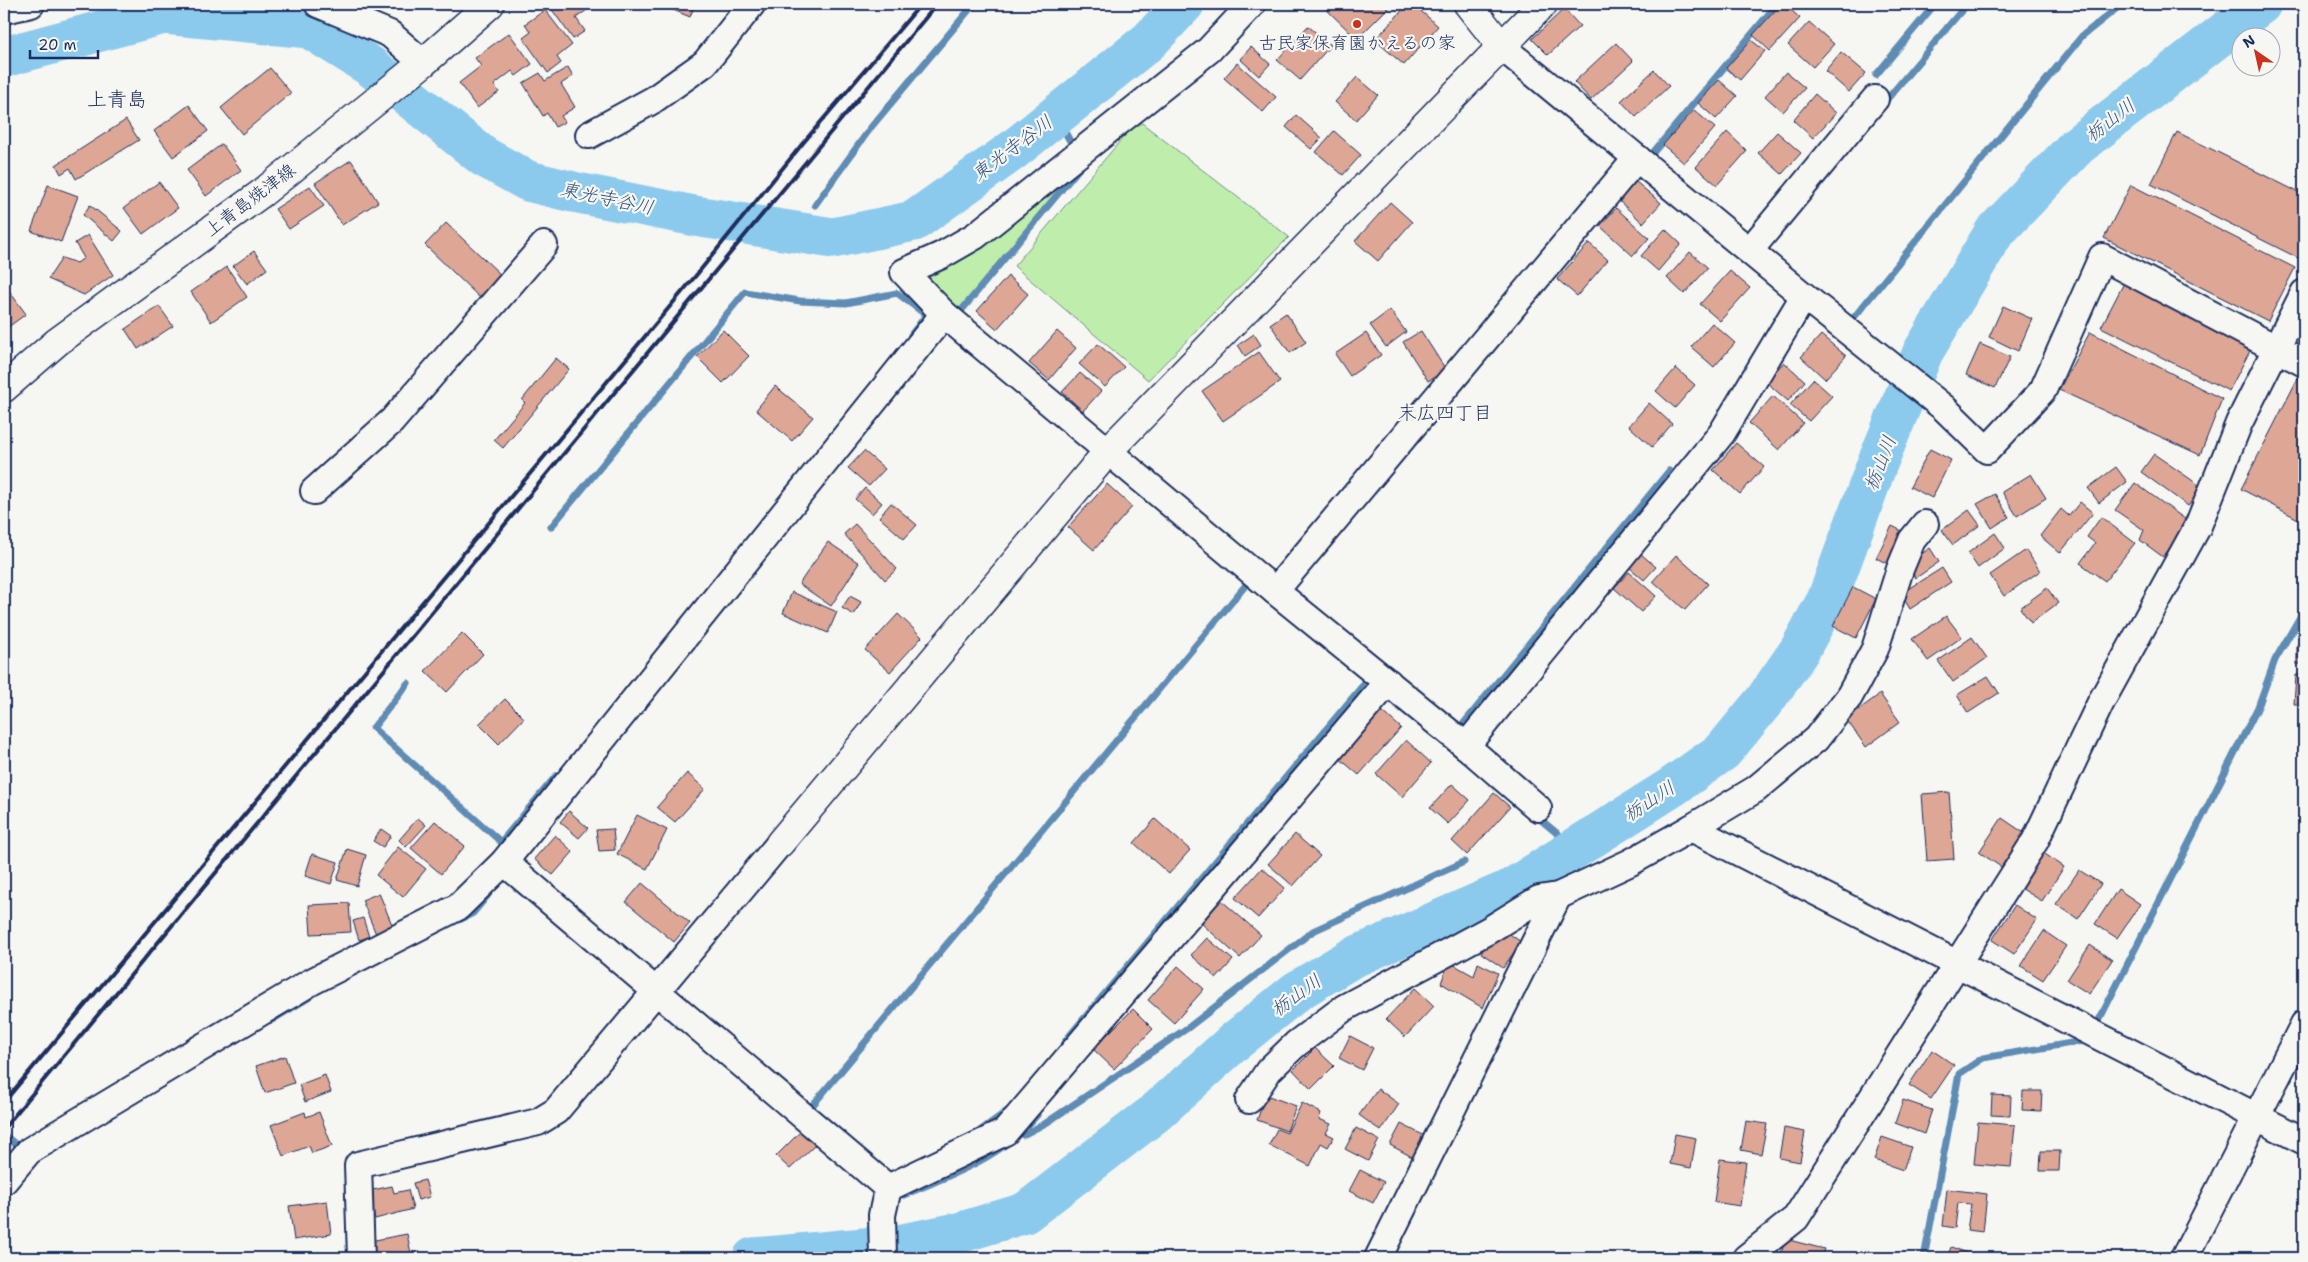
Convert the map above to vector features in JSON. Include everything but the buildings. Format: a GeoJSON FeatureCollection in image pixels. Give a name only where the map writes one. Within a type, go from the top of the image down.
{"type":"FeatureCollection","features":[{"type":"Feature","properties":{"kind":"street"},"geometry":{"type":"LineString","coordinates":[[4,10],[31,4]]}},
{"type":"Feature","properties":{"kind":"street"},"geometry":{"type":"LineString","coordinates":[[318,4],[390,34],[423,63]]}},
{"type":"Feature","properties":{"kind":"street","name":"上青島焼津線"},"geometry":{"type":"LineString","coordinates":[[4,388],[57,342],[262,193],[423,63],[490,4]]}},
{"type":"Feature","properties":{"kind":"street"},"geometry":{"type":"LineString","coordinates":[[590,135],[653,100],[704,63],[752,4]]}},
{"type":"Feature","properties":{"kind":"street"},"geometry":{"type":"LineString","coordinates":[[1252,4],[1209,50],[975,236],[942,255],[904,272],[944,314],[1109,450],[1275,591],[1466,746],[1538,808]]}},
{"type":"Feature","properties":{"kind":"street"},"geometry":{"type":"LineString","coordinates":[[1468,4],[1502,47],[1804,296],[1944,408],[1988,450],[2043,390],[2102,257],[2304,363]]}},
{"type":"Feature","properties":{"kind":"street"},"geometry":{"type":"LineString","coordinates":[[361,1258],[358,1166],[538,1122],[556,1111],[1109,450],[1543,4]]}},
{"type":"Feature","properties":{"kind":"street"},"geometry":{"type":"LineString","coordinates":[[1750,250],[1875,99]]}},
{"type":"Feature","properties":{"kind":"street"},"geometry":{"type":"LineString","coordinates":[[1275,591],[1637,158]]}},
{"type":"Feature","properties":{"kind":"street"},"geometry":{"type":"LineString","coordinates":[[314,491],[392,421],[544,245]]}},
{"type":"Feature","properties":{"kind":"street"},"geometry":{"type":"LineString","coordinates":[[1746,1258],[1796,1218],[2035,841],[2101,702],[2198,526],[2239,423],[2304,293]]}},
{"type":"Feature","properties":{"kind":"street"},"geometry":{"type":"LineString","coordinates":[[1466,746],[1722,433],[1804,296]]}},
{"type":"Feature","properties":{"kind":"street"},"geometry":{"type":"LineString","coordinates":[[4,1182],[29,1151],[311,982],[458,907],[504,862],[944,314]]}},
{"type":"Feature","properties":{"kind":"street"},"geometry":{"type":"LineString","coordinates":[[1249,1100],[1269,1070],[1289,1050],[1344,1008],[1489,930],[1539,899],[1558,896],[1631,862],[1691,828],[1756,789],[1816,739],[1849,697],[1875,649],[1900,569],[1912,540],[1925,524]]}},
{"type":"Feature","properties":{"kind":"street"},"geometry":{"type":"LineString","coordinates":[[888,1188],[1005,1132],[1388,682]]}},
{"type":"Feature","properties":{"kind":"street"},"geometry":{"type":"LineString","coordinates":[[1691,828],[2304,1141]]}},
{"type":"Feature","properties":{"kind":"street"},"geometry":{"type":"LineString","coordinates":[[504,862],[888,1188]]}},
{"type":"Feature","properties":{"kind":"street"},"geometry":{"type":"LineString","coordinates":[[1378,1258],[1558,896]]}},
{"type":"Feature","properties":{"kind":"street"},"geometry":{"type":"LineString","coordinates":[[2184,1258],[2304,1024]]}},
{"type":"Feature","properties":{"kind":"street"},"geometry":{"type":"LineString","coordinates":[[883,1258],[882,1215],[888,1188]]}},
{"type":"Feature","properties":{"kind":"green space"},"geometry":{"type":"Polygon","coordinates":[[[1138,120],[1289,237],[1148,380],[1014,266],[1138,120]]]}},
{"type":"Feature","properties":{"kind":"green space"},"geometry":{"type":"Polygon","coordinates":[[[1074,173],[962,310],[920,278],[1074,173]]]}},
{"type":"Feature","properties":{"kind":"waterway"},"geometry":{"type":"LineString","coordinates":[[815,205],[872,126],[974,4]]}},
{"type":"Feature","properties":{"kind":"waterway","name":"東光寺谷川"},"geometry":{"type":"LineString","coordinates":[[4,57],[164,14],[309,28],[370,66],[484,157],[528,181],[573,192],[695,216],[833,238],[914,221],[1012,151],[1149,41],[1184,4]]}},
{"type":"Feature","properties":{"kind":"waterway"},"geometry":{"type":"LineString","coordinates":[[1646,161],[1777,4]]}},
{"type":"Feature","properties":{"kind":"waterway"},"geometry":{"type":"LineString","coordinates":[[1876,75],[1935,4]]}},
{"type":"Feature","properties":{"kind":"waterway"},"geometry":{"type":"LineString","coordinates":[[1883,104],[1967,4]]}},
{"type":"Feature","properties":{"kind":"waterway"},"geometry":{"type":"LineString","coordinates":[[1847,326],[2082,36],[2122,4]]}},
{"type":"Feature","properties":{"kind":"waterway","name":"栃山川"},"geometry":{"type":"LineString","coordinates":[[753,1258],[897,1245],[962,1232],[1025,1213],[1154,1114],[1234,1042],[1297,991],[1352,958],[1511,889],[1672,787],[1723,751],[1765,700],[1799,651],[1827,600],[1877,464],[1923,352],[1994,233],[2077,146],[2261,4]]}},
{"type":"Feature","properties":{"kind":"waterway"},"geometry":{"type":"LineString","coordinates":[[1056,116],[1075,150]]}},
{"type":"Feature","properties":{"kind":"waterway"},"geometry":{"type":"LineString","coordinates":[[956,317],[1081,166]]}},
{"type":"Feature","properties":{"kind":"waterway"},"geometry":{"type":"LineString","coordinates":[[551,527],[745,292],[800,301],[846,303],[897,293],[930,318]]}},
{"type":"Feature","properties":{"kind":"waterway"},"geometry":{"type":"LineString","coordinates":[[911,335],[926,315]]}},
{"type":"Feature","properties":{"kind":"waterway"},"geometry":{"type":"LineString","coordinates":[[1456,733],[1669,471]]}},
{"type":"Feature","properties":{"kind":"waterway"},"geometry":{"type":"LineString","coordinates":[[812,1106],[1250,580]]}},
{"type":"Feature","properties":{"kind":"waterway"},"geometry":{"type":"LineString","coordinates":[[2095,1028],[2258,707],[2275,660],[2304,610]]}},
{"type":"Feature","properties":{"kind":"waterway"},"geometry":{"type":"LineString","coordinates":[[1066,1040],[1369,678]]}},
{"type":"Feature","properties":{"kind":"waterway"},"geometry":{"type":"LineString","coordinates":[[408,683],[373,728],[501,842],[556,776]]}},
{"type":"Feature","properties":{"kind":"waterway"},"geometry":{"type":"LineString","coordinates":[[1535,815],[1576,849]]}},
{"type":"Feature","properties":{"kind":"waterway"},"geometry":{"type":"LineString","coordinates":[[1023,1135],[1046,1123],[1189,1027],[1313,931],[1464,862]]}},
{"type":"Feature","properties":{"kind":"waterway"},"geometry":{"type":"LineString","coordinates":[[461,919],[473,913],[488,895]]}},
{"type":"Feature","properties":{"kind":"waterway"},"geometry":{"type":"LineString","coordinates":[[272,1020],[310,997]]}},
{"type":"Feature","properties":{"kind":"waterway"},"geometry":{"type":"LineString","coordinates":[[1924,1258],[1959,1074],[1983,1058],[2089,1040]]}},
{"type":"Feature","properties":{"kind":"waterway"},"geometry":{"type":"LineString","coordinates":[[981,1130],[1007,1111]]}},
{"type":"Feature","properties":{"kind":"waterway"},"geometry":{"type":"LineString","coordinates":[[904,1195],[959,1172],[992,1154],[1008,1143],[1037,1115]]}},
{"type":"Feature","properties":{"kind":"waterway"},"geometry":{"type":"LineString","coordinates":[[4,1135],[23,1150]]}},
{"type":"Feature","properties":{"kind":"railway"},"geometry":{"type":"LineString","coordinates":[[4,1102],[921,4]]}},
{"type":"Feature","properties":{"kind":"railway"},"geometry":{"type":"LineString","coordinates":[[4,1128],[937,4]]}},
{"type":"Feature","properties":{"kind":"place","name":"古民家保育園かえるの家"},"geometry":{"type":"Point","coordinates":[1357,24]}},
{"type":"Feature","properties":{"kind":"district","name":"上青島"},"geometry":{"type":"Point","coordinates":[117,99]}},
{"type":"Feature","properties":{"kind":"district","name":"末広四丁目"},"geometry":{"type":"Point","coordinates":[1445,412]}}]}
